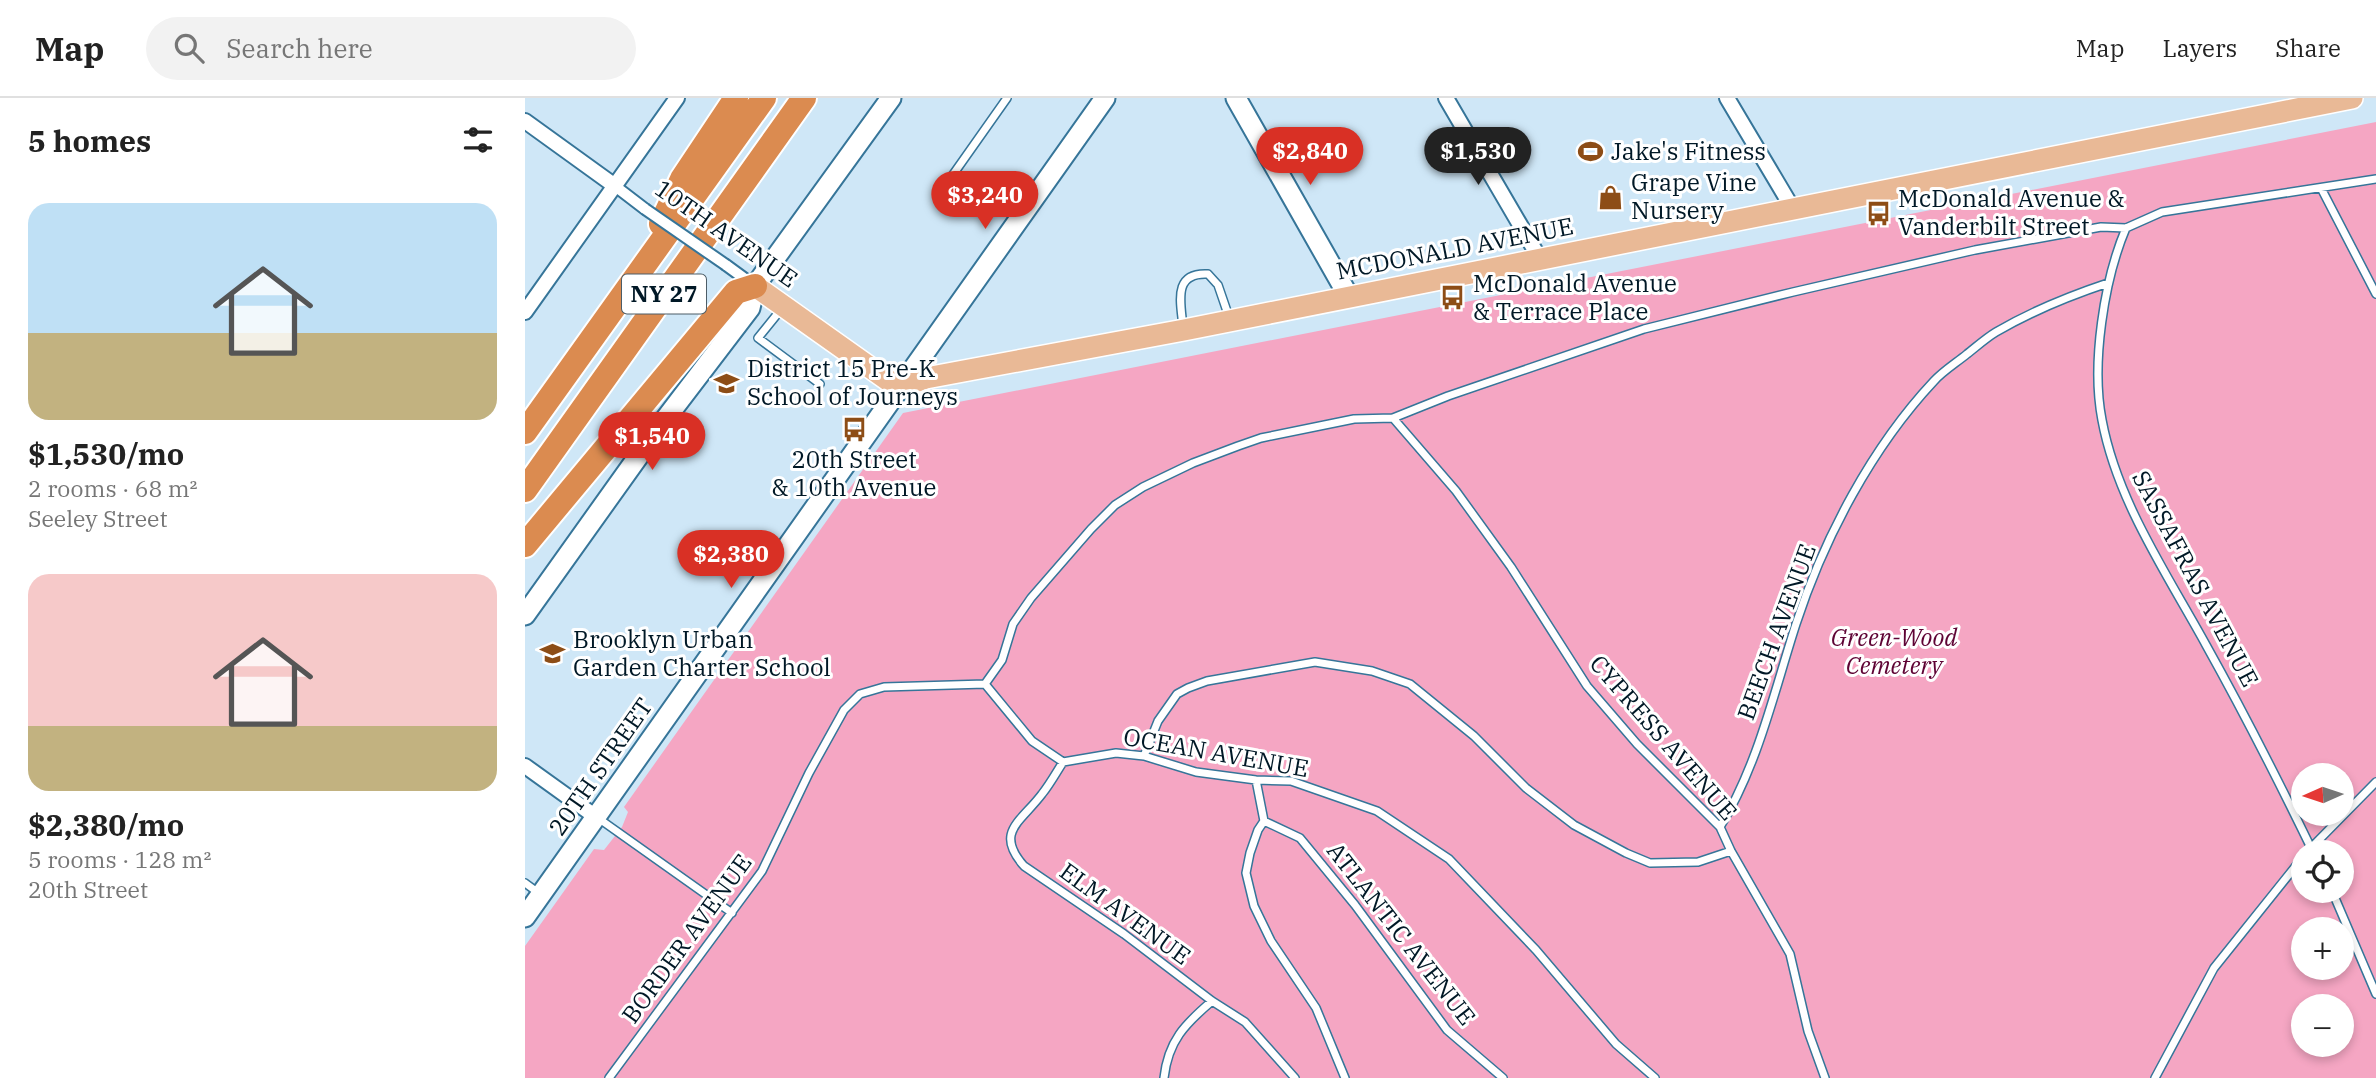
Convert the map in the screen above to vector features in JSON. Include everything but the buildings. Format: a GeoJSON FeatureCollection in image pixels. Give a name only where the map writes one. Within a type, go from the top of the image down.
{"type":"FeatureCollection","features":[{"type":"Feature","properties":{"kind":"highway"},"geometry":{"type":"LineString","coordinates":[[637,275],[682,179],[736,98]]}},
{"type":"Feature","properties":{"kind":"highway","name":"NY 27"},"geometry":{"type":"LineString","coordinates":[[525,432],[764,98]]}},
{"type":"Feature","properties":{"kind":"highway","name":"NY 27"},"geometry":{"type":"LineString","coordinates":[[525,490],[804,98]]}},
{"type":"Feature","properties":{"kind":"highway"},"geometry":{"type":"LineString","coordinates":[[525,545],[736,292],[755,286]]}},
{"type":"Feature","properties":{"kind":"main road"},"geometry":{"type":"LineString","coordinates":[[525,615],[660,426],[750,308],[755,286],[891,98]]}},
{"type":"Feature","properties":{"kind":"main road","name":"20TH STREET"},"geometry":{"type":"LineString","coordinates":[[525,917],[533,888],[596,817],[1105,98]]}},
{"type":"Feature","properties":{"kind":"main road"},"geometry":{"type":"LineString","coordinates":[[1236,98],[1349,297]]}},
{"type":"Feature","properties":{"kind":"main road","name":"MCDONALD AVENUE"},"geometry":{"type":"LineString","coordinates":[[899,388],[926,378],[1184,330],[1793,209],[2293,104],[2351,98]]}},
{"type":"Feature","properties":{"kind":"main road","name":"10TH AVENUE"},"geometry":{"type":"LineString","coordinates":[[755,286],[899,388]]}},
{"type":"Feature","properties":{"kind":"street"},"geometry":{"type":"LineString","coordinates":[[525,312],[677,98]]}},
{"type":"Feature","properties":{"kind":"street"},"geometry":{"type":"LineString","coordinates":[[1446,98],[1540,259]]}},
{"type":"Feature","properties":{"kind":"street"},"geometry":{"type":"LineString","coordinates":[[1727,98],[1793,209]]}},
{"type":"Feature","properties":{"kind":"street","name":"10TH AVENUE"},"geometry":{"type":"LineString","coordinates":[[525,121],[755,286]]}},
{"type":"Feature","properties":{"kind":"street"},"geometry":{"type":"LineString","coordinates":[[525,766],[596,817]]}},
{"type":"Feature","properties":{"kind":"lane"},"geometry":{"type":"LineString","coordinates":[[952,176],[1007,98]]}},
{"type":"Feature","properties":{"kind":"lane"},"geometry":{"type":"LineString","coordinates":[[1063,762],[1032,741],[985,684],[1002,660],[1013,624],[1031,598],[1091,529],[1115,505],[1143,487],[1193,463],[1261,438],[1354,419],[1394,418],[1448,396],[1644,329],[1975,250],[2101,227],[2126,228],[2162,212],[2376,179]]}},
{"type":"Feature","properties":{"kind":"lane"},"geometry":{"type":"LineString","coordinates":[[2321,188],[2376,294]]}},
{"type":"Feature","properties":{"kind":"lane","name":"SASSAFRAS AVENUE"},"geometry":{"type":"LineString","coordinates":[[2126,228],[2115,253],[2108,283],[2098,386],[2101,419],[2111,459],[2153,550],[2235,696],[2305,840]]}},
{"type":"Feature","properties":{"kind":"lane"},"geometry":{"type":"LineString","coordinates":[[1184,330],[1181,297],[1183,285],[1189,277],[1200,274],[1208,274],[1216,281],[1230,321]]}},
{"type":"Feature","properties":{"kind":"lane","name":"BEECH AVENUE"},"geometry":{"type":"LineString","coordinates":[[1720,827],[1738,797],[1764,727],[1811,580],[1856,486],[1877,458],[1885,442],[1935,380],[1994,333],[2060,299],[2108,283]]}},
{"type":"Feature","properties":{"kind":"lane"},"geometry":{"type":"LineString","coordinates":[[783,306],[758,338],[820,384]]}},
{"type":"Feature","properties":{"kind":"lane","name":"CYPRESS AVENUE"},"geometry":{"type":"LineString","coordinates":[[1394,418],[1457,491],[1511,567],[1587,685],[1637,744],[1720,827],[1790,954],[1808,1031],[1825,1078]]}},
{"type":"Feature","properties":{"kind":"lane"},"geometry":{"type":"LineString","coordinates":[[1144,757],[1158,721],[1177,694],[1188,688],[1207,681],[1315,662],[1372,671],[1410,684],[1474,736],[1526,788],[1574,825],[1626,853],[1650,863],[1698,862],[1731,851]]}},
{"type":"Feature","properties":{"kind":"lane","name":"BORDER AVENUE"},"geometry":{"type":"LineString","coordinates":[[609,1078],[762,871],[809,773],[844,710],[860,694],[884,687],[985,684]]}},
{"type":"Feature","properties":{"kind":"lane","name":"OCEAN AVENUE"},"geometry":{"type":"LineString","coordinates":[[1063,762],[1116,753],[1144,757],[1196,772],[1257,780],[1291,780],[1377,811],[1448,859],[1536,950],[1616,1044],[1654,1078]]}},
{"type":"Feature","properties":{"kind":"lane","name":"ELM AVENUE"},"geometry":{"type":"LineString","coordinates":[[1063,762],[1043,794],[1010,835],[1011,851],[1024,866],[1124,934],[1212,1001],[1245,1022],[1295,1078]]}},
{"type":"Feature","properties":{"kind":"lane"},"geometry":{"type":"LineString","coordinates":[[1257,780],[1264,821],[1250,853],[1246,873],[1254,906],[1271,941],[1316,1008],[1345,1078]]}},
{"type":"Feature","properties":{"kind":"lane"},"geometry":{"type":"LineString","coordinates":[[2321,840],[2376,782]]}},
{"type":"Feature","properties":{"kind":"lane"},"geometry":{"type":"LineString","coordinates":[[596,817],[732,913]]}},
{"type":"Feature","properties":{"kind":"lane","name":"ATLANTIC AVENUE"},"geometry":{"type":"LineString","coordinates":[[1264,821],[1300,838],[1355,905],[1447,1030],[1503,1078]]}},
{"type":"Feature","properties":{"kind":"lane"},"geometry":{"type":"LineString","coordinates":[[2155,1078],[2214,968],[2291,872]]}},
{"type":"Feature","properties":{"kind":"lane"},"geometry":{"type":"LineString","coordinates":[[2337,903],[2376,994]]}},
{"type":"Feature","properties":{"kind":"lane"},"geometry":{"type":"LineString","coordinates":[[1164,1078],[1177,1034],[1212,1001]]}},
{"type":"Feature","properties":{"kind":"green space","name":"Green-Wood Cemetery"},"geometry":{"type":"Polygon","coordinates":[[[2376,122],[2376,1078],[525,1078],[525,946],[594,849],[604,850],[622,827],[628,812],[624,807],[903,413],[2376,122]]]}},
{"type":"Feature","properties":{"kind":"place","name":"Jake's Fitness"},"geometry":{"type":"Point","coordinates":[1591,152]}},
{"type":"Feature","properties":{"kind":"place","name":"Grape Vine Nursery"},"geometry":{"type":"Point","coordinates":[1611,197]}},
{"type":"Feature","properties":{"kind":"place","name":"McDonald Avenue & Vanderbilt Street"},"geometry":{"type":"Point","coordinates":[1878,213]}},
{"type":"Feature","properties":{"kind":"place","name":"McDonald Avenue & Terrace Place"},"geometry":{"type":"Point","coordinates":[1453,298]}},
{"type":"Feature","properties":{"kind":"place","name":"District 15 Pre-K School of Journeys"},"geometry":{"type":"Point","coordinates":[727,383]}},
{"type":"Feature","properties":{"kind":"place","name":"20th Street & 10th Avenue"},"geometry":{"type":"Point","coordinates":[854,429]}},
{"type":"Feature","properties":{"kind":"place","name":"Brooklyn Urban Garden Charter School"},"geometry":{"type":"Point","coordinates":[553,654]}}]}
